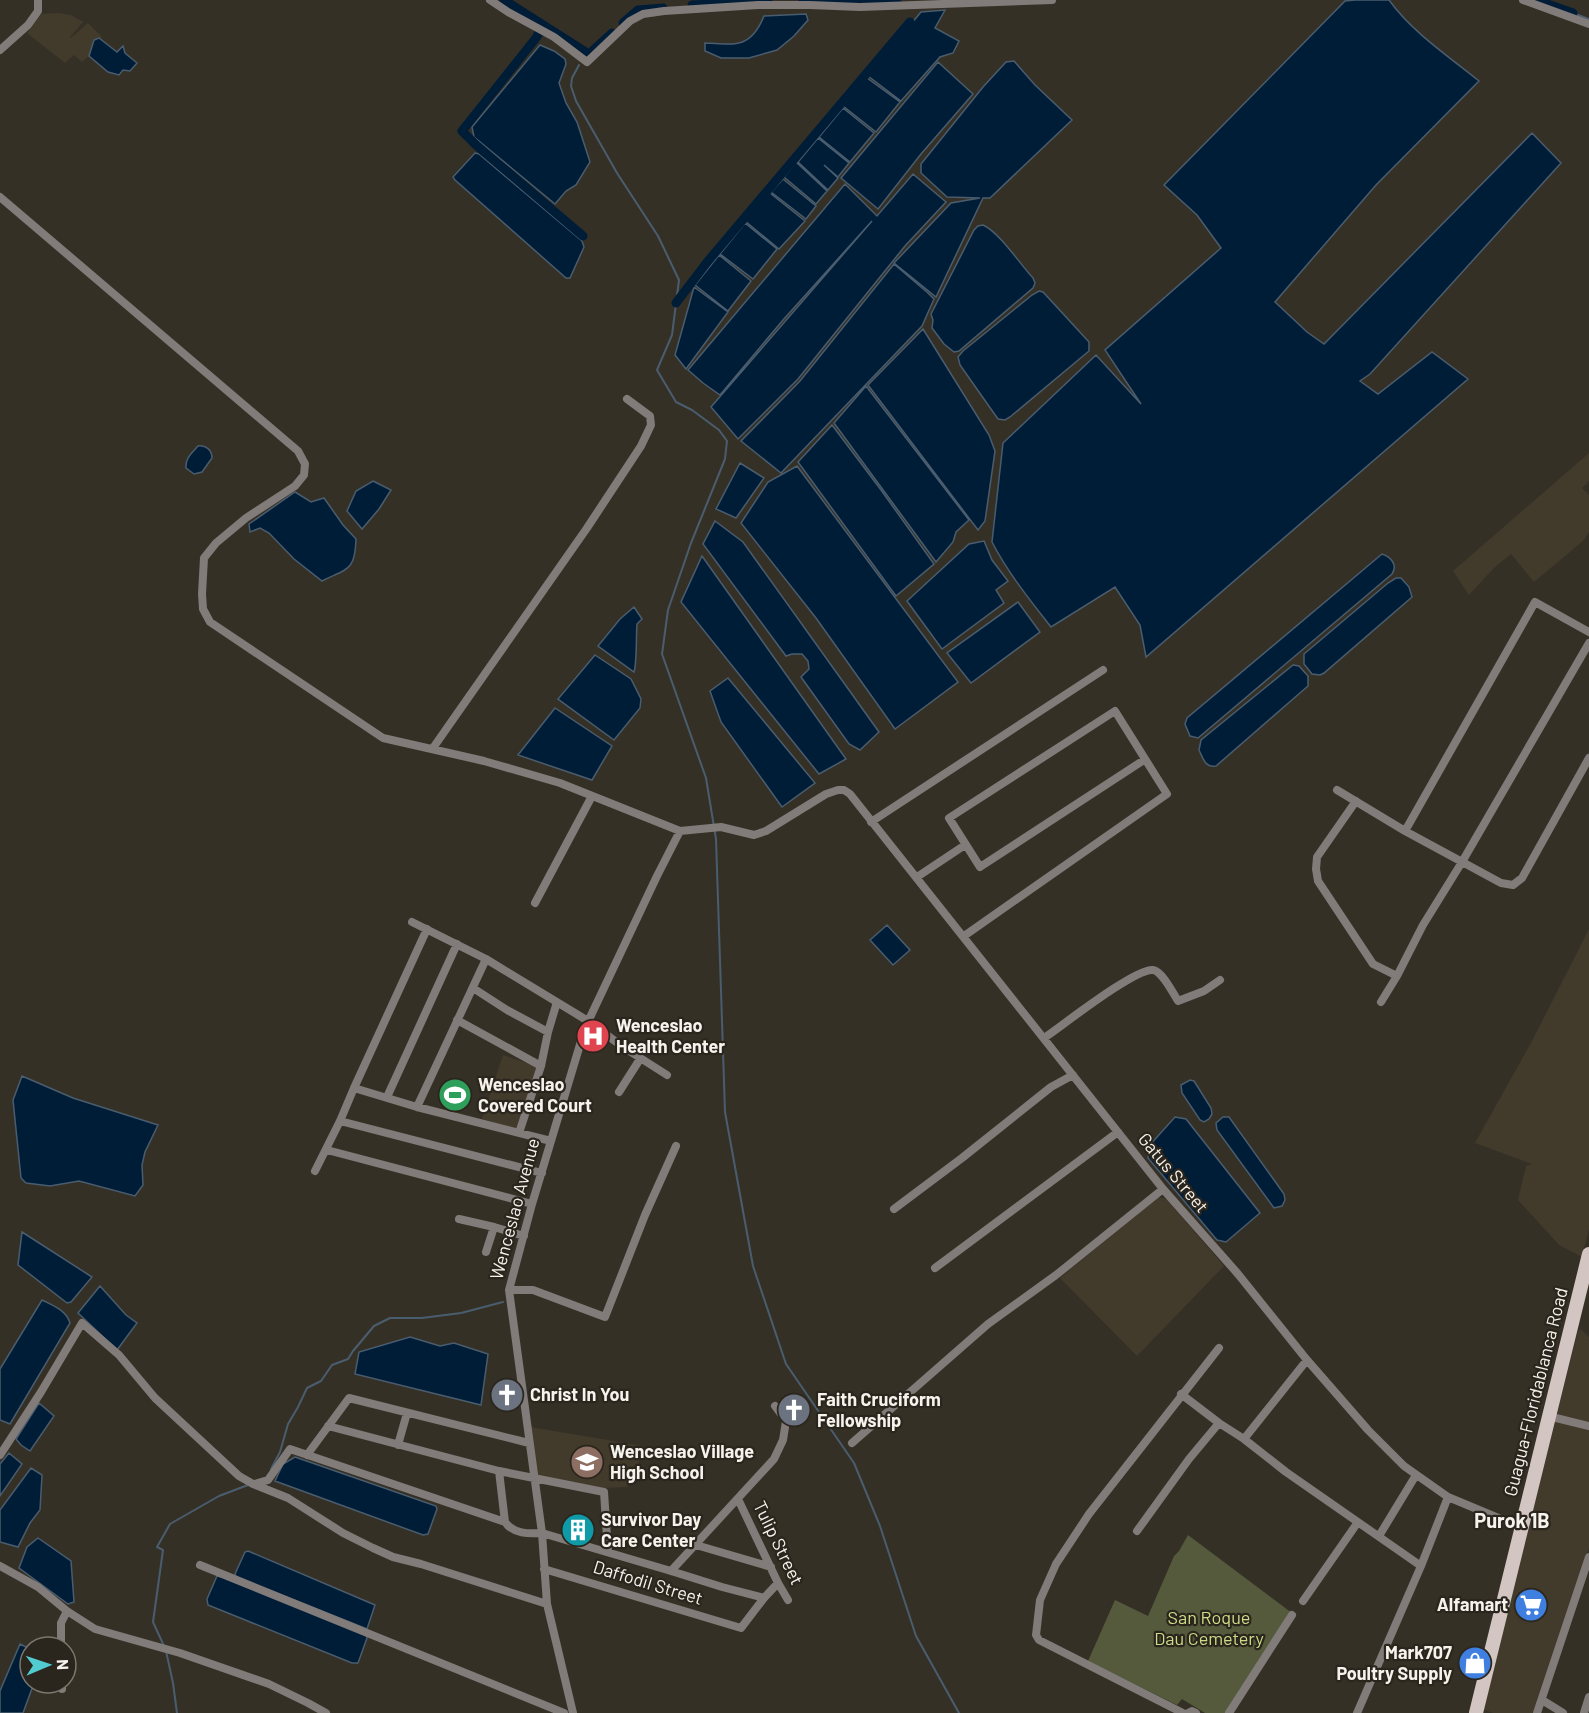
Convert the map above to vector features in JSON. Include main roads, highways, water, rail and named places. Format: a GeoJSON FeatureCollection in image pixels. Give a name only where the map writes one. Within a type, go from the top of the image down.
{"type":"FeatureCollection","features":[{"type":"Feature","properties":{"kind":"main road","name":"Guagua-Floridablanca Road"},"geometry":{"type":"LineString","coordinates":[[1476,1713],[1589,1254]]}},
{"type":"Feature","properties":{"kind":"water"},"geometry":{"type":"Polygon","coordinates":[[[1389,0],[1419,33],[1479,81],[1376,185],[1275,302],[1307,332],[1324,344],[1532,133],[1561,163],[1370,374],[1360,381],[1378,394],[1432,352],[1468,379],[1146,657],[1140,625],[1115,587],[1051,627],[1012,575],[992,542],[1003,443],[1096,355],[1141,404],[1105,350],[1221,248],[1197,215],[1164,185],[1345,1],[1389,0]]]}},
{"type":"Feature","properties":{"kind":"water"},"geometry":{"type":"Polygon","coordinates":[[[945,10],[935,28],[959,41],[953,53],[940,57],[901,101],[868,76],[921,12],[945,10]]]}},
{"type":"Feature","properties":{"kind":"water"},"geometry":{"type":"Polygon","coordinates":[[[806,14],[808,20],[777,50],[749,58],[721,58],[705,51],[705,43],[734,44],[748,39],[754,34],[764,16],[806,14]]]}},
{"type":"Feature","properties":{"kind":"water"},"geometry":{"type":"Polygon","coordinates":[[[99,38],[117,52],[123,46],[125,53],[137,63],[130,71],[123,70],[119,75],[108,72],[89,56],[94,40],[99,38]]]}},
{"type":"Feature","properties":{"kind":"water"},"geometry":{"type":"Polygon","coordinates":[[[540,45],[565,59],[566,64],[559,83],[566,103],[577,122],[590,162],[576,185],[566,191],[555,204],[474,137],[472,127],[540,45]]]}},
{"type":"Feature","properties":{"kind":"water"},"geometry":{"type":"Polygon","coordinates":[[[1014,61],[1035,85],[1072,120],[990,198],[983,198],[936,297],[894,263],[951,203],[980,198],[947,197],[921,173],[921,164],[983,87],[1006,62],[1014,61]]]}},
{"type":"Feature","properties":{"kind":"water"},"geometry":{"type":"Polygon","coordinates":[[[938,62],[973,94],[921,154],[878,209],[841,178],[938,62]]]}},
{"type":"Feature","properties":{"kind":"water"},"geometry":{"type":"Polygon","coordinates":[[[867,78],[900,102],[876,132],[843,106],[867,78]]]}},
{"type":"Feature","properties":{"kind":"water"},"geometry":{"type":"Polygon","coordinates":[[[843,108],[874,133],[850,162],[819,137],[843,108]]]}},
{"type":"Feature","properties":{"kind":"water"},"geometry":{"type":"Polygon","coordinates":[[[818,138],[849,163],[838,177],[824,165],[838,178],[828,190],[798,162],[818,138]]]}},
{"type":"Feature","properties":{"kind":"water"},"geometry":{"type":"Polygon","coordinates":[[[475,153],[582,241],[584,247],[570,278],[566,278],[455,180],[453,177],[475,153]]]}},
{"type":"Feature","properties":{"kind":"water"},"geometry":{"type":"Polygon","coordinates":[[[796,162],[827,191],[816,204],[784,177],[796,162]]]}},
{"type":"Feature","properties":{"kind":"water"},"geometry":{"type":"Polygon","coordinates":[[[913,174],[946,202],[905,246],[798,379],[738,439],[711,407],[872,221],[783,320],[720,395],[688,370],[845,184],[877,216],[913,174]]]}},
{"type":"Feature","properties":{"kind":"water"},"geometry":{"type":"Polygon","coordinates":[[[783,179],[816,206],[806,219],[771,192],[783,179]]]}},
{"type":"Feature","properties":{"kind":"water"},"geometry":{"type":"Polygon","coordinates":[[[770,193],[805,221],[779,249],[745,221],[770,193]]]}},
{"type":"Feature","properties":{"kind":"water"},"geometry":{"type":"Polygon","coordinates":[[[745,223],[777,249],[753,279],[720,254],[745,223]]]}},
{"type":"Feature","properties":{"kind":"water"},"geometry":{"type":"Polygon","coordinates":[[[983,225],[1002,241],[1035,283],[1033,288],[959,351],[954,352],[944,344],[932,328],[931,314],[974,230],[983,225]]]}},
{"type":"Feature","properties":{"kind":"water"},"geometry":{"type":"Polygon","coordinates":[[[719,255],[751,281],[728,311],[695,285],[719,255]]]}},
{"type":"Feature","properties":{"kind":"water"},"geometry":{"type":"Polygon","coordinates":[[[894,264],[934,299],[922,326],[781,473],[741,441],[800,381],[894,264]]]}},
{"type":"Feature","properties":{"kind":"water"},"geometry":{"type":"Polygon","coordinates":[[[694,287],[728,312],[686,369],[675,355],[694,287]]]}},
{"type":"Feature","properties":{"kind":"water"},"geometry":{"type":"Polygon","coordinates":[[[1039,291],[1043,292],[1089,342],[1089,351],[1010,417],[1005,420],[998,419],[960,365],[958,357],[1039,291]]]}},
{"type":"Feature","properties":{"kind":"water"},"geometry":{"type":"Polygon","coordinates":[[[923,329],[989,435],[995,451],[985,521],[978,530],[868,385],[923,329]]]}},
{"type":"Feature","properties":{"kind":"water"},"geometry":{"type":"Polygon","coordinates":[[[866,386],[969,520],[956,532],[953,542],[936,562],[834,423],[866,386]]]}},
{"type":"Feature","properties":{"kind":"water"},"geometry":{"type":"Polygon","coordinates":[[[832,425],[934,564],[896,596],[798,462],[832,425]]]}},
{"type":"Feature","properties":{"kind":"water"},"geometry":{"type":"Polygon","coordinates":[[[198,446],[208,449],[212,458],[202,472],[194,474],[186,468],[186,464],[189,456],[198,446]]]}},
{"type":"Feature","properties":{"kind":"water"},"geometry":{"type":"Polygon","coordinates":[[[740,463],[764,478],[736,518],[716,509],[740,463]]]}},
{"type":"Feature","properties":{"kind":"water"},"geometry":{"type":"Polygon","coordinates":[[[797,466],[958,682],[895,729],[816,618],[741,523],[768,482],[797,466]]]}},
{"type":"Feature","properties":{"kind":"water"},"geometry":{"type":"Polygon","coordinates":[[[373,481],[391,490],[362,529],[347,511],[356,491],[373,481]]]}},
{"type":"Feature","properties":{"kind":"water"},"geometry":{"type":"Polygon","coordinates":[[[295,492],[311,502],[324,498],[356,539],[352,563],[344,570],[322,581],[294,559],[269,533],[260,528],[250,532],[249,524],[295,492]]]}},
{"type":"Feature","properties":{"kind":"water"},"geometry":{"type":"Polygon","coordinates":[[[715,521],[743,542],[879,732],[860,750],[849,744],[801,677],[809,669],[808,661],[802,654],[786,656],[703,544],[715,521]]]}},
{"type":"Feature","properties":{"kind":"water"},"geometry":{"type":"Polygon","coordinates":[[[984,541],[992,560],[1008,581],[996,590],[1004,603],[942,649],[907,601],[969,544],[984,541]]]}},
{"type":"Feature","properties":{"kind":"water"},"geometry":{"type":"Polygon","coordinates":[[[1382,554],[1393,562],[1392,574],[1198,738],[1190,736],[1185,724],[1187,718],[1382,554]]]}},
{"type":"Feature","properties":{"kind":"water"},"geometry":{"type":"Polygon","coordinates":[[[702,556],[846,759],[819,774],[681,602],[702,556]]]}},
{"type":"Feature","properties":{"kind":"water"},"geometry":{"type":"Polygon","coordinates":[[[1396,578],[1401,578],[1409,587],[1412,597],[1324,673],[1312,674],[1304,664],[1304,654],[1396,578]]]}},
{"type":"Feature","properties":{"kind":"water"},"geometry":{"type":"Polygon","coordinates":[[[1018,602],[1040,632],[971,683],[947,653],[1018,602]]]}},
{"type":"Feature","properties":{"kind":"water"},"geometry":{"type":"Polygon","coordinates":[[[634,607],[642,619],[637,624],[634,672],[598,646],[620,619],[634,607]]]}},
{"type":"Feature","properties":{"kind":"water"},"geometry":{"type":"Polygon","coordinates":[[[595,655],[631,679],[641,699],[640,708],[614,740],[558,699],[595,655]]]}},
{"type":"Feature","properties":{"kind":"water"},"geometry":{"type":"Polygon","coordinates":[[[1293,665],[1299,666],[1308,676],[1308,686],[1216,766],[1207,764],[1199,750],[1201,740],[1293,665]]]}},
{"type":"Feature","properties":{"kind":"water"},"geometry":{"type":"Polygon","coordinates":[[[728,678],[815,783],[782,807],[721,722],[710,691],[728,678]]]}},
{"type":"Feature","properties":{"kind":"water"},"geometry":{"type":"Polygon","coordinates":[[[555,708],[612,746],[592,780],[518,755],[555,708]]]}},
{"type":"Feature","properties":{"kind":"water"},"geometry":{"type":"Polygon","coordinates":[[[887,925],[910,950],[893,965],[870,940],[887,925]]]}},
{"type":"Feature","properties":{"kind":"water"},"geometry":{"type":"Polygon","coordinates":[[[22,1076],[73,1098],[158,1125],[145,1152],[142,1165],[143,1185],[135,1196],[79,1181],[50,1186],[26,1183],[21,1178],[13,1100],[22,1076]]]}},
{"type":"Feature","properties":{"kind":"water"},"geometry":{"type":"Polygon","coordinates":[[[1190,1080],[1194,1081],[1211,1108],[1212,1114],[1204,1122],[1200,1120],[1182,1093],[1181,1085],[1190,1080]]]}},
{"type":"Feature","properties":{"kind":"water"},"geometry":{"type":"Polygon","coordinates":[[[1175,1117],[1186,1119],[1260,1213],[1226,1242],[1217,1240],[1148,1158],[1149,1146],[1175,1117]]]}},
{"type":"Feature","properties":{"kind":"water"},"geometry":{"type":"Polygon","coordinates":[[[1223,1117],[1229,1117],[1284,1194],[1285,1200],[1282,1206],[1274,1208],[1217,1130],[1216,1123],[1223,1117]]]}},
{"type":"Feature","properties":{"kind":"water"},"geometry":{"type":"Polygon","coordinates":[[[22,1232],[92,1277],[71,1302],[67,1303],[18,1265],[22,1232]]]}},
{"type":"Feature","properties":{"kind":"water"},"geometry":{"type":"Polygon","coordinates":[[[100,1286],[126,1315],[137,1323],[117,1350],[78,1313],[100,1286]]]}},
{"type":"Feature","properties":{"kind":"water"},"geometry":{"type":"Polygon","coordinates":[[[42,1300],[63,1312],[70,1323],[10,1424],[0,1420],[0,1369],[42,1300]]]}},
{"type":"Feature","properties":{"kind":"water"},"geometry":{"type":"Polygon","coordinates":[[[410,1337],[440,1346],[454,1343],[488,1354],[481,1405],[355,1374],[359,1352],[410,1337]]]}},
{"type":"Feature","properties":{"kind":"water"},"geometry":{"type":"Polygon","coordinates":[[[39,1403],[54,1416],[30,1451],[16,1439],[39,1403]]]}},
{"type":"Feature","properties":{"kind":"water"},"geometry":{"type":"Polygon","coordinates":[[[9,1453],[22,1464],[0,1496],[0,1464],[9,1453]]]}},
{"type":"Feature","properties":{"kind":"water"},"geometry":{"type":"Polygon","coordinates":[[[295,1457],[436,1506],[428,1534],[423,1535],[275,1481],[283,1464],[295,1457]]]}},
{"type":"Feature","properties":{"kind":"water"},"geometry":{"type":"Polygon","coordinates":[[[31,1468],[42,1475],[40,1510],[30,1523],[18,1547],[0,1542],[0,1510],[31,1468]]]}},
{"type":"Feature","properties":{"kind":"water"},"geometry":{"type":"Polygon","coordinates":[[[38,1538],[71,1561],[74,1602],[68,1604],[19,1568],[27,1547],[38,1538]]]}},
{"type":"Feature","properties":{"kind":"water"},"geometry":{"type":"Polygon","coordinates":[[[248,1551],[375,1605],[367,1629],[236,1577],[235,1574],[245,1552],[248,1551]]]}},
{"type":"Feature","properties":{"kind":"water"},"geometry":{"type":"Polygon","coordinates":[[[217,1576],[366,1634],[367,1638],[358,1663],[352,1663],[208,1605],[207,1599],[217,1576]]]}},
{"type":"Feature","properties":{"kind":"water"},"geometry":{"type":"Polygon","coordinates":[[[18,1649],[18,1695],[30,1695],[23,1713],[0,1713],[0,1691],[18,1649]]]}},
{"type":"Feature","properties":{"kind":"waterway"},"geometry":{"type":"LineString","coordinates":[[504,0],[589,54],[612,33]]}},
{"type":"Feature","properties":{"kind":"waterway"},"geometry":{"type":"LineString","coordinates":[[803,1],[897,0]]}},
{"type":"Feature","properties":{"kind":"waterway"},"geometry":{"type":"LineString","coordinates":[[1536,0],[1573,13]]}},
{"type":"Feature","properties":{"kind":"waterway"},"geometry":{"type":"LineString","coordinates":[[692,5],[768,1]]}},
{"type":"Feature","properties":{"kind":"waterway"},"geometry":{"type":"LineString","coordinates":[[623,23],[638,10],[663,8]]}},
{"type":"Feature","properties":{"kind":"waterway"},"geometry":{"type":"LineString","coordinates":[[1573,13],[1589,19]]}},
{"type":"Feature","properties":{"kind":"waterway"},"geometry":{"type":"LineString","coordinates":[[676,303],[708,261],[910,22]]}},
{"type":"Feature","properties":{"kind":"waterway"},"geometry":{"type":"LineString","coordinates":[[543,25],[536,38],[462,131],[583,236]]}},
{"type":"Feature","properties":{"kind":"waterway"},"geometry":{"type":"LineString","coordinates":[[579,65],[572,78],[571,86],[576,101],[617,173],[658,236],[679,280],[672,335],[657,370],[676,402],[692,410],[719,430],[727,441],[725,459],[691,543],[668,610],[662,654],[706,778],[716,839],[725,1112],[753,1266],[786,1364],[854,1463],[880,1526],[916,1636],[959,1713]]}},
{"type":"Feature","properties":{"kind":"waterway"},"geometry":{"type":"LineString","coordinates":[[271,1469],[280,1452],[288,1424],[307,1388],[321,1381],[332,1365],[348,1359],[374,1326],[390,1318],[422,1318],[461,1313],[503,1302]]}},
{"type":"Feature","properties":{"kind":"waterway"},"geometry":{"type":"LineString","coordinates":[[164,1646],[153,1622],[163,1550],[157,1547],[170,1524],[219,1496],[248,1485]]}},
{"type":"Feature","properties":{"kind":"waterway"},"geometry":{"type":"LineString","coordinates":[[166,1651],[177,1713]]}},
{"type":"Feature","properties":{"kind":"place","name":"Wenceslao Health Center"},"geometry":{"type":"Point","coordinates":[593,1036]}},
{"type":"Feature","properties":{"kind":"place","name":"Wenceslao Covered Court"},"geometry":{"type":"Point","coordinates":[455,1095]}},
{"type":"Feature","properties":{"kind":"place","name":"Christ In You"},"geometry":{"type":"Point","coordinates":[507,1395]}},
{"type":"Feature","properties":{"kind":"place","name":"Faith Cruciform Fellowship"},"geometry":{"type":"Point","coordinates":[794,1410]}},
{"type":"Feature","properties":{"kind":"place","name":"Wenceslao Village High School"},"geometry":{"type":"Point","coordinates":[587,1462]}},
{"type":"Feature","properties":{"kind":"place","name":"Survivor Day Care Center"},"geometry":{"type":"Point","coordinates":[578,1530]}},
{"type":"Feature","properties":{"kind":"place","name":"Alfamart"},"geometry":{"type":"Point","coordinates":[1531,1605]}},
{"type":"Feature","properties":{"kind":"place","name":"Mark707 Poultry Supply"},"geometry":{"type":"Point","coordinates":[1475,1663]}},
{"type":"Feature","properties":{"kind":"district","name":"Purok 1B"},"geometry":{"type":"Point","coordinates":[1512,1521]}},
{"type":"Feature","properties":{"kind":"park label","name":"San Roque Dau Cemetery"},"geometry":{"type":"Point","coordinates":[1209,1628]}}]}
